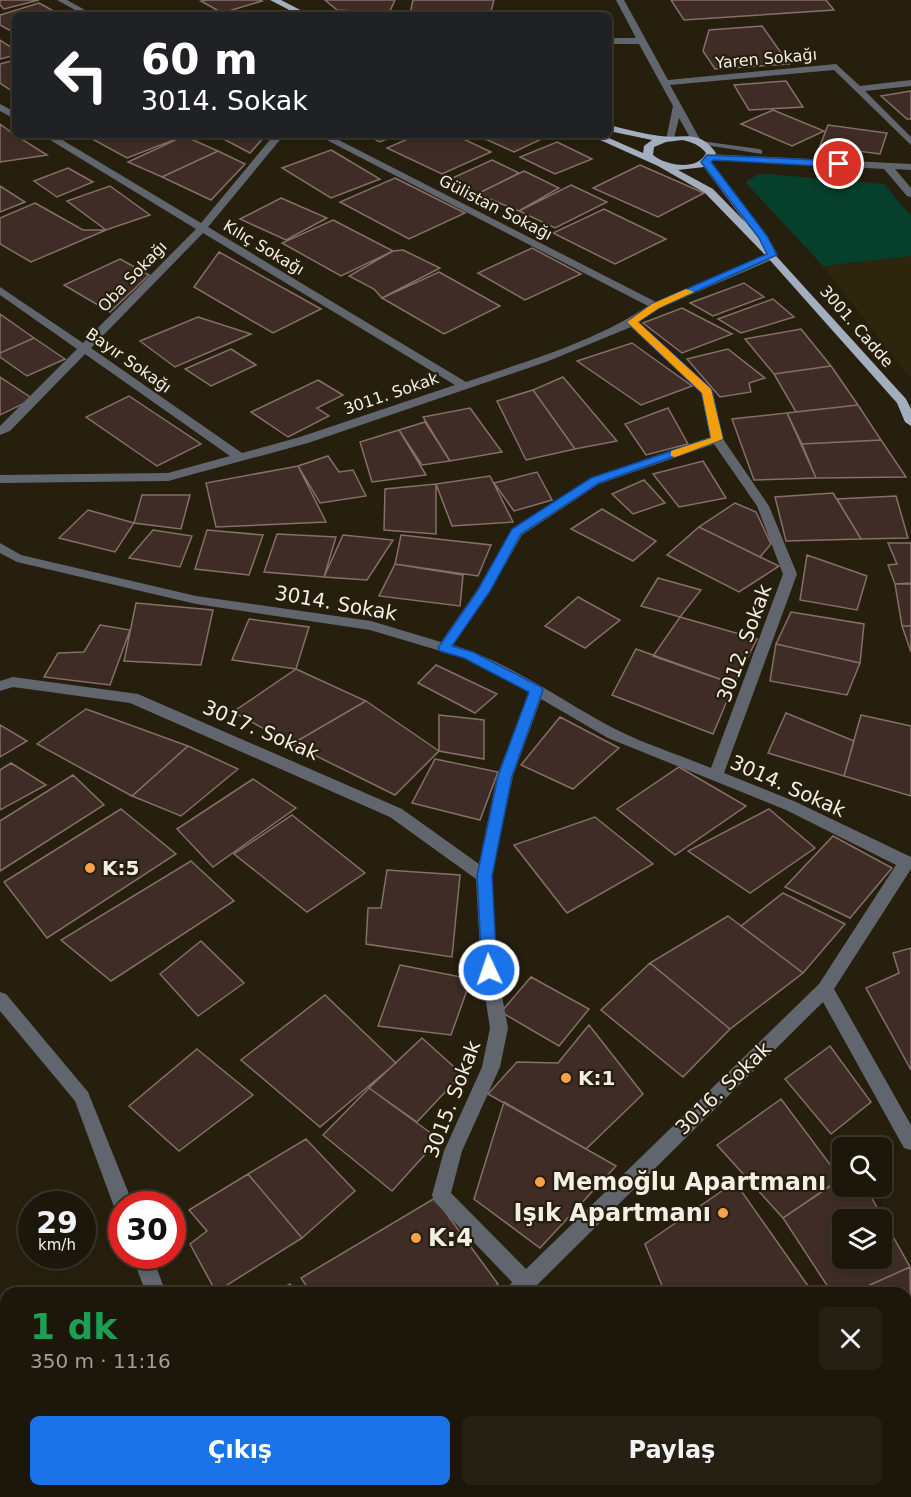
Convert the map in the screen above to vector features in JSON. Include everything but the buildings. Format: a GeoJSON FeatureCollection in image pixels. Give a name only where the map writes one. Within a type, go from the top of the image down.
{"type":"FeatureCollection","features":[{"type":"Feature","properties":{"kind":"main road"},"geometry":{"type":"LineString","coordinates":[[274,0],[300,12]]}},
{"type":"Feature","properties":{"kind":"main road"},"geometry":{"type":"LineString","coordinates":[[612,129],[665,139],[700,142],[709,148],[708,160],[764,238],[772,255]]}},
{"type":"Feature","properties":{"kind":"main road"},"geometry":{"type":"LineString","coordinates":[[601,138],[657,162],[690,167],[708,160]]}},
{"type":"Feature","properties":{"kind":"main road"},"geometry":{"type":"LineString","coordinates":[[665,139],[649,146],[648,156],[709,191],[772,255]]}},
{"type":"Feature","properties":{"kind":"main road","name":"3001. Cadde"},"geometry":{"type":"LineString","coordinates":[[772,255],[902,402],[911,422]]}},
{"type":"Feature","properties":{"kind":"street"},"geometry":{"type":"LineString","coordinates":[[61,0],[84,12]]}},
{"type":"Feature","properties":{"kind":"street"},"geometry":{"type":"LineString","coordinates":[[620,0],[677,107],[700,142],[839,164]]}},
{"type":"Feature","properties":{"kind":"street"},"geometry":{"type":"LineString","coordinates":[[612,41],[642,41]]}},
{"type":"Feature","properties":{"kind":"street","name":"Yaren Sokağı"},"geometry":{"type":"LineString","coordinates":[[664,83],[836,67],[911,142]]}},
{"type":"Feature","properties":{"kind":"street"},"geometry":{"type":"LineString","coordinates":[[858,89],[911,83]]}},
{"type":"Feature","properties":{"kind":"street"},"geometry":{"type":"LineString","coordinates":[[665,139],[677,107]]}},
{"type":"Feature","properties":{"kind":"street","name":"Kılıç Sokağı"},"geometry":{"type":"LineString","coordinates":[[52,138],[465,386]]}},
{"type":"Feature","properties":{"kind":"street","name":"Oba Sokağı"},"geometry":{"type":"LineString","coordinates":[[0,431],[6,428],[202,228],[277,138]]}},
{"type":"Feature","properties":{"kind":"street","name":"Gülistan Sokağı"},"geometry":{"type":"LineString","coordinates":[[328,138],[656,306]]}},
{"type":"Feature","properties":{"kind":"street"},"geometry":{"type":"LineString","coordinates":[[708,160],[911,167]]}},
{"type":"Feature","properties":{"kind":"street"},"geometry":{"type":"LineString","coordinates":[[888,167],[911,194]]}},
{"type":"Feature","properties":{"kind":"street","name":"3011. Sokak"},"geometry":{"type":"LineString","coordinates":[[0,479],[168,477],[304,440],[542,360],[632,322],[656,306],[772,255]]}},
{"type":"Feature","properties":{"kind":"street","name":"Bayır Sokağı"},"geometry":{"type":"LineString","coordinates":[[0,290],[238,457]]}},
{"type":"Feature","properties":{"kind":"street","name":"3012. Sokak"},"geometry":{"type":"LineString","coordinates":[[632,322],[707,392],[717,439],[763,506],[790,574],[716,775]]}},
{"type":"Feature","properties":{"kind":"street"},"geometry":{"type":"LineString","coordinates":[[444,648],[483,591],[517,532],[595,481],[717,439]]}},
{"type":"Feature","properties":{"kind":"street","name":"3014. Sokak"},"geometry":{"type":"LineString","coordinates":[[0,547],[17,558],[196,600],[371,626],[469,655],[537,690],[613,734],[791,806],[908,863]]}},
{"type":"Feature","properties":{"kind":"street","name":"3017. Sokak"},"geometry":{"type":"LineString","coordinates":[[0,686],[13,682],[133,698],[396,813],[484,876]]}},
{"type":"Feature","properties":{"kind":"street","name":"3015. Sokak"},"geometry":{"type":"LineString","coordinates":[[520,1287],[441,1195],[453,1151],[491,1067],[499,1028],[489,970],[484,876],[505,776],[537,690]]}},
{"type":"Feature","properties":{"kind":"street","name":"3016. Sokak"},"geometry":{"type":"LineString","coordinates":[[520,1287],[825,989],[908,863]]}},
{"type":"Feature","properties":{"kind":"street"},"geometry":{"type":"LineString","coordinates":[[825,989],[911,1142]]}},
{"type":"Feature","properties":{"kind":"street"},"geometry":{"type":"LineString","coordinates":[[0,999],[82,1097],[118,1191]]}},
{"type":"Feature","properties":{"kind":"street"},"geometry":{"type":"LineString","coordinates":[[147,1269],[154,1287]]}},
{"type":"Feature","properties":{"kind":"shaded area"},"geometry":{"type":"Polygon","coordinates":[[[911,256],[911,379],[823,266],[911,256]]]}},
{"type":"Feature","properties":{"kind":"green space"},"geometry":{"type":"Polygon","coordinates":[[[757,175],[884,184],[911,216],[911,256],[823,266],[747,184],[747,181],[757,175]]]}},
{"type":"Feature","properties":{"kind":"slow traffic"},"geometry":{"type":"LineString","coordinates":[[675,454],[717,439],[707,392],[632,322],[656,306],[689,292]]}},
{"type":"Feature","properties":{"kind":"place","name":"K:5"},"geometry":{"type":"Point","coordinates":[90,868]}},
{"type":"Feature","properties":{"kind":"place","name":"K:1"},"geometry":{"type":"Point","coordinates":[566,1078]}},
{"type":"Feature","properties":{"kind":"place","name":"Memoğlu Apartmanı"},"geometry":{"type":"Point","coordinates":[540,1182]}},
{"type":"Feature","properties":{"kind":"place","name":"Işık Apartmanı"},"geometry":{"type":"Point","coordinates":[723,1213]}},
{"type":"Feature","properties":{"kind":"place","name":"K:4"},"geometry":{"type":"Point","coordinates":[416,1238]}},
{"type":"Feature","properties":{"kind":"route"},"geometry":{"type":"LineString","coordinates":[[489,970],[484,876],[505,776],[537,690],[469,655],[444,648],[483,591],[517,532],[595,481],[717,439],[707,392],[632,322],[656,306],[772,255],[764,238],[706,162],[710,157],[839,164]]}}]}
